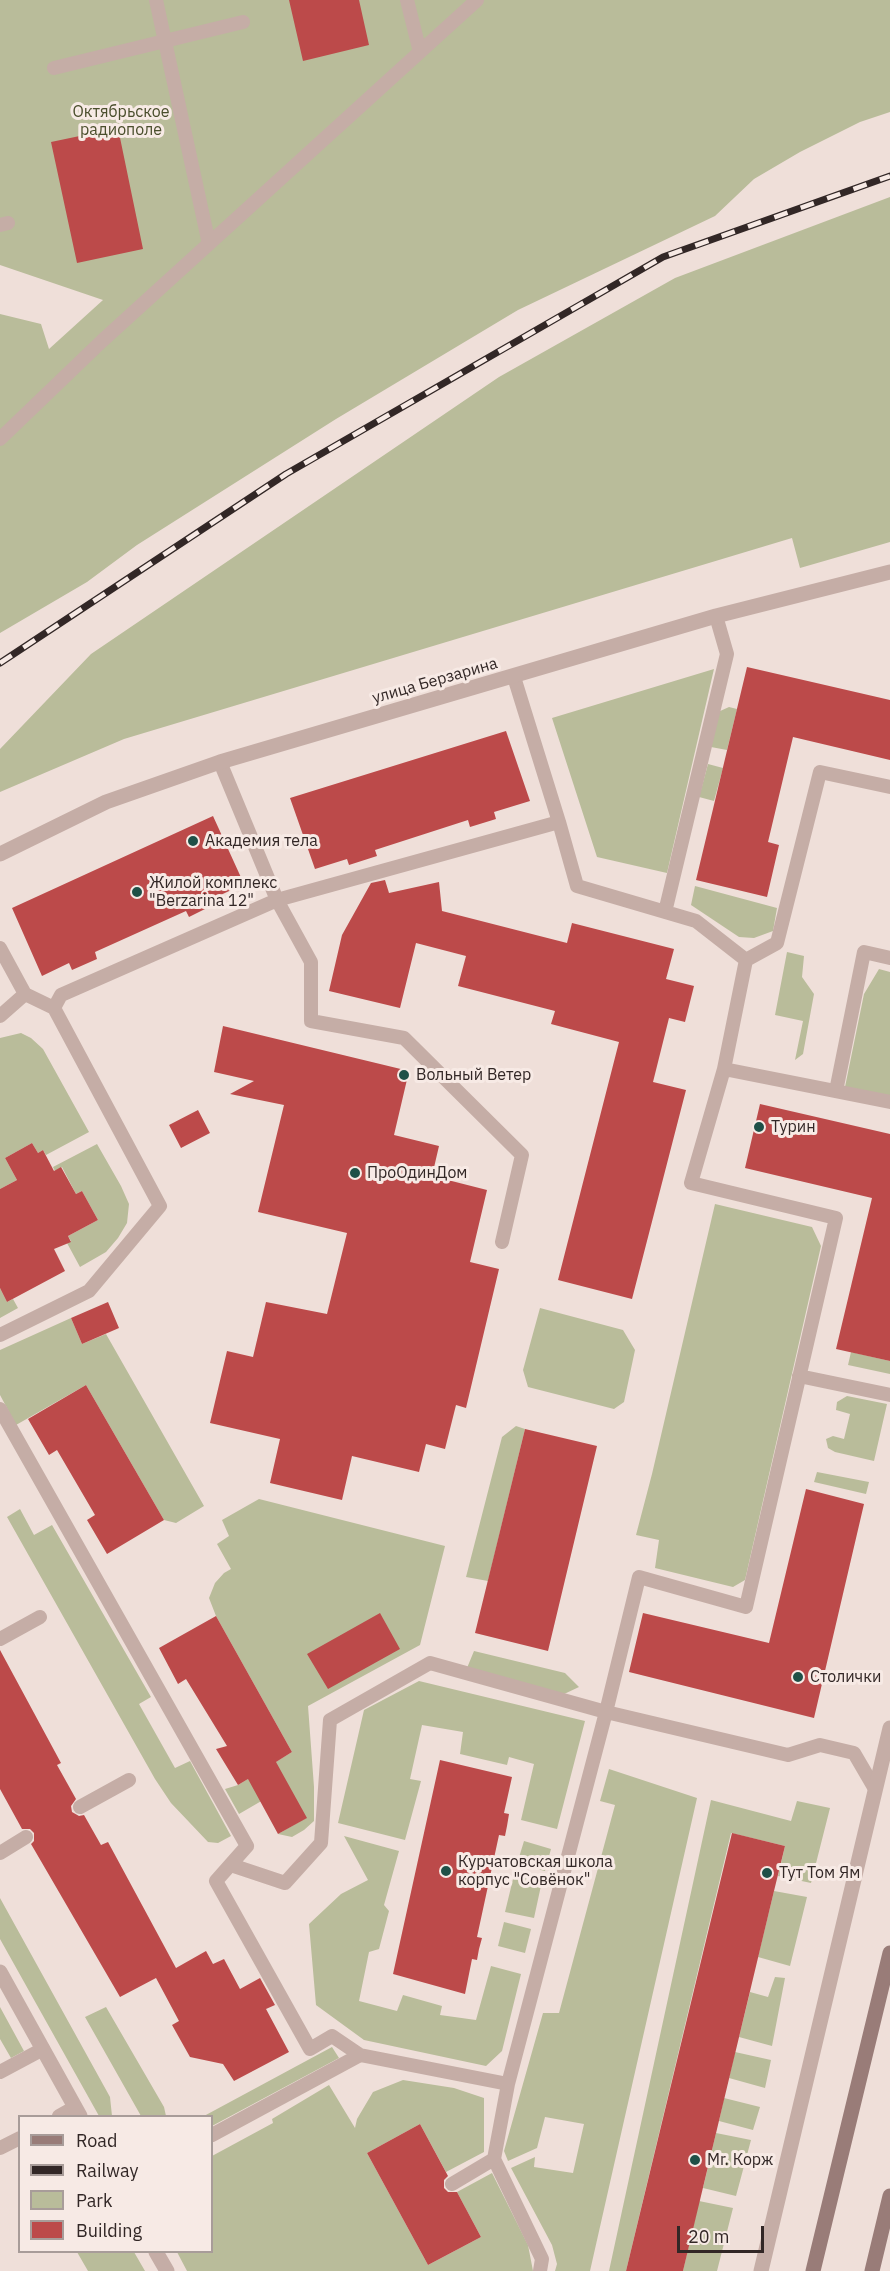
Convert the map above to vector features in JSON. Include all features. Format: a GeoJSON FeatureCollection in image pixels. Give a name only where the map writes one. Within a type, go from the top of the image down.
{"type":"FeatureCollection","features":[{"type":"Feature","properties":{"kind":"main road"},"geometry":{"type":"LineString","coordinates":[[813,2271],[890,1953]]}},
{"type":"Feature","properties":{"kind":"main road"},"geometry":{"type":"LineString","coordinates":[[872,2271],[890,2196]]}},
{"type":"Feature","properties":{"kind":"street","name":"улица Берзарина"},"geometry":{"type":"LineString","coordinates":[[0,854],[106,802],[219,762],[716,616],[890,572]]}},
{"type":"Feature","properties":{"kind":"street"},"geometry":{"type":"LineString","coordinates":[[761,2271],[890,1728]]}},
{"type":"Feature","properties":{"kind":"street"},"geometry":{"type":"LineString","coordinates":[[0,1972],[78,2112]]}},
{"type":"Feature","properties":{"kind":"street"},"geometry":{"type":"LineString","coordinates":[[157,2253],[167,2271]]}},
{"type":"Feature","properties":{"kind":"lane"},"geometry":{"type":"LineString","coordinates":[[156,0],[209,244]]}},
{"type":"Feature","properties":{"kind":"lane"},"geometry":{"type":"LineString","coordinates":[[407,0],[420,52]]}},
{"type":"Feature","properties":{"kind":"lane"},"geometry":{"type":"LineString","coordinates":[[0,439],[102,341],[477,0]]}},
{"type":"Feature","properties":{"kind":"lane"},"geometry":{"type":"LineString","coordinates":[[54,68],[243,22]]}},
{"type":"Feature","properties":{"kind":"lane"},"geometry":{"type":"LineString","coordinates":[[665,912],[727,654],[716,616]]}},
{"type":"Feature","properties":{"kind":"lane"},"geometry":{"type":"LineString","coordinates":[[514,677],[577,886],[696,921],[746,960]]}},
{"type":"Feature","properties":{"kind":"lane"},"geometry":{"type":"LineString","coordinates":[[219,762],[277,900],[311,962],[311,1021],[404,1038],[522,1155],[502,1242]]}},
{"type":"Feature","properties":{"kind":"lane"},"geometry":{"type":"LineString","coordinates":[[540,2271],[542,2259],[494,2159],[508,2084],[606,1712],[639,1577],[746,1607],[836,1218],[691,1184],[724,1069],[746,960],[777,943],[820,772],[890,787]]}},
{"type":"Feature","properties":{"kind":"lane"},"geometry":{"type":"LineString","coordinates":[[54,1008],[62,995],[277,900],[559,822]]}},
{"type":"Feature","properties":{"kind":"lane"},"geometry":{"type":"LineString","coordinates":[[0,948],[25,994],[54,1008],[160,1206],[89,1291],[0,1335]]}},
{"type":"Feature","properties":{"kind":"lane"},"geometry":{"type":"LineString","coordinates":[[836,1091],[864,952],[890,958]]}},
{"type":"Feature","properties":{"kind":"lane"},"geometry":{"type":"LineString","coordinates":[[0,1016],[25,994]]}},
{"type":"Feature","properties":{"kind":"lane"},"geometry":{"type":"LineString","coordinates":[[724,1069],[890,1102]]}},
{"type":"Feature","properties":{"kind":"lane"},"geometry":{"type":"LineString","coordinates":[[799,1376],[890,1395]]}},
{"type":"Feature","properties":{"kind":"lane"},"geometry":{"type":"LineString","coordinates":[[0,1409],[247,1846],[216,1881],[310,2049],[332,2036],[360,2055],[508,2084]]}},
{"type":"Feature","properties":{"kind":"lane"},"geometry":{"type":"LineString","coordinates":[[0,1639],[40,1617]]}},
{"type":"Feature","properties":{"kind":"lane"},"geometry":{"type":"LineString","coordinates":[[231,1865],[285,1883],[321,1843],[330,1720],[429,1664],[606,1712],[788,1755],[820,1745],[854,1753],[875,1788]]}},
{"type":"Feature","properties":{"kind":"lane"},"geometry":{"type":"LineString","coordinates":[[80,1807],[129,1780]]}},
{"type":"Feature","properties":{"kind":"lane"},"geometry":{"type":"LineString","coordinates":[[0,1853],[26,1837]]}},
{"type":"Feature","properties":{"kind":"lane"},"geometry":{"type":"LineString","coordinates":[[0,2072],[43,2049]]}},
{"type":"Feature","properties":{"kind":"lane"},"geometry":{"type":"LineString","coordinates":[[213,2134],[360,2055]]}},
{"type":"Feature","properties":{"kind":"lane"},"geometry":{"type":"LineString","coordinates":[[0,2148],[18,2139]]}},
{"type":"Feature","properties":{"kind":"lane"},"geometry":{"type":"LineString","coordinates":[[453,2184],[494,2159]]}},
{"type":"Feature","properties":{"kind":"green space","name":"Октябрьское радиополе"},"geometry":{"type":"Polygon","coordinates":[[[0,0],[890,0],[890,112],[860,122],[800,152],[754,179],[715,216],[518,310],[336,419],[137,545],[87,582],[0,633],[0,314],[41,324],[49,349],[103,300],[0,265],[0,0]]]}},
{"type":"Feature","properties":{"kind":"green space"},"geometry":{"type":"Polygon","coordinates":[[[890,197],[890,542],[800,568],[792,538],[124,739],[0,792],[0,749],[91,654],[499,377],[675,278],[890,197]]]}},
{"type":"Feature","properties":{"kind":"green space"},"geometry":{"type":"Polygon","coordinates":[[[714,669],[667,873],[597,857],[552,718],[714,669]]]}},
{"type":"Feature","properties":{"kind":"green space"},"geometry":{"type":"Polygon","coordinates":[[[729,707],[737,709],[727,750],[711,747],[718,712],[729,707]]]}},
{"type":"Feature","properties":{"kind":"green space"},"geometry":{"type":"Polygon","coordinates":[[[708,764],[723,768],[714,801],[699,797],[708,764]]]}},
{"type":"Feature","properties":{"kind":"green space"},"geometry":{"type":"Polygon","coordinates":[[[695,886],[777,908],[773,931],[754,938],[739,937],[691,905],[695,886]]]}},
{"type":"Feature","properties":{"kind":"green space"},"geometry":{"type":"Polygon","coordinates":[[[787,952],[804,956],[802,977],[814,994],[803,1054],[795,1060],[803,1021],[775,1015],[787,952]]]}},
{"type":"Feature","properties":{"kind":"green space"},"geometry":{"type":"Polygon","coordinates":[[[879,969],[890,972],[890,1097],[845,1087],[864,994],[879,969]]]}},
{"type":"Feature","properties":{"kind":"green space"},"geometry":{"type":"Polygon","coordinates":[[[21,1033],[31,1038],[43,1049],[89,1132],[46,1155],[43,1150],[38,1153],[32,1143],[5,1158],[17,1180],[0,1189],[0,1038],[21,1033]]]}},
{"type":"Feature","properties":{"kind":"green space"},"geometry":{"type":"Polygon","coordinates":[[[97,1144],[129,1204],[127,1223],[106,1252],[80,1267],[67,1243],[71,1241],[68,1236],[98,1220],[82,1191],[76,1194],[62,1167],[55,1171],[53,1167],[97,1144]]]}},
{"type":"Feature","properties":{"kind":"green space"},"geometry":{"type":"Polygon","coordinates":[[[715,1204],[812,1227],[821,1246],[745,1580],[733,1587],[655,1568],[659,1540],[636,1535],[715,1204]]]}},
{"type":"Feature","properties":{"kind":"green space"},"geometry":{"type":"Polygon","coordinates":[[[0,1288],[7,1302],[13,1299],[18,1308],[0,1318],[0,1288]]]}},
{"type":"Feature","properties":{"kind":"green space"},"geometry":{"type":"Polygon","coordinates":[[[540,1308],[623,1330],[635,1350],[624,1402],[614,1409],[528,1387],[523,1370],[540,1308]]]}},
{"type":"Feature","properties":{"kind":"green space"},"geometry":{"type":"Polygon","coordinates":[[[71,1318],[82,1344],[106,1334],[204,1506],[176,1523],[164,1520],[86,1385],[16,1425],[0,1395],[0,1350],[71,1318]]]}},
{"type":"Feature","properties":{"kind":"green space"},"geometry":{"type":"Polygon","coordinates":[[[851,1352],[890,1361],[890,1374],[848,1365],[851,1352]]]}},
{"type":"Feature","properties":{"kind":"green space"},"geometry":{"type":"Polygon","coordinates":[[[847,1396],[887,1404],[874,1461],[835,1452],[828,1448],[826,1439],[833,1436],[844,1439],[850,1414],[836,1410],[837,1402],[847,1396]]]}},
{"type":"Feature","properties":{"kind":"green space"},"geometry":{"type":"Polygon","coordinates":[[[516,1426],[525,1429],[488,1581],[466,1577],[502,1437],[516,1426]]]}},
{"type":"Feature","properties":{"kind":"green space"},"geometry":{"type":"Polygon","coordinates":[[[817,1472],[869,1482],[866,1494],[814,1482],[817,1472]]]}},
{"type":"Feature","properties":{"kind":"green space"},"geometry":{"type":"Polygon","coordinates":[[[259,1499],[445,1546],[420,1645],[308,1706],[314,1821],[292,1837],[278,1834],[306,1818],[270,1796],[239,1814],[225,1789],[238,1785],[292,1752],[216,1616],[209,1598],[215,1583],[231,1569],[217,1544],[229,1536],[222,1520],[259,1499]]]}},
{"type":"Feature","properties":{"kind":"green space"},"geometry":{"type":"Polygon","coordinates":[[[20,1509],[34,1535],[52,1525],[151,1697],[139,1704],[175,1768],[190,1761],[231,1836],[218,1843],[208,1842],[171,1803],[155,1779],[7,1517],[20,1509]]]}},
{"type":"Feature","properties":{"kind":"green space"},"geometry":{"type":"Polygon","coordinates":[[[474,1651],[565,1673],[579,1687],[562,1695],[467,1668],[474,1651]]]}},
{"type":"Feature","properties":{"kind":"green space"},"geometry":{"type":"Polygon","coordinates":[[[419,1681],[585,1721],[557,1829],[521,1820],[534,1764],[509,1757],[507,1765],[460,1754],[463,1732],[422,1725],[410,1779],[421,1781],[405,1840],[338,1823],[364,1710],[419,1681]]]}},
{"type":"Feature","properties":{"kind":"green space"},"geometry":{"type":"Polygon","coordinates":[[[609,1769],[697,1798],[590,2271],[555,2271],[557,2264],[552,2245],[511,2168],[535,2157],[534,2167],[573,2173],[584,2124],[545,2117],[537,2148],[508,2161],[504,2151],[543,2013],[559,2013],[615,1805],[600,1801],[609,1769]]]}},
{"type":"Feature","properties":{"kind":"green space"},"geometry":{"type":"Polygon","coordinates":[[[711,1800],[791,1821],[797,1801],[830,1808],[811,1883],[778,1876],[785,1846],[731,1833],[626,2271],[609,2271],[711,1800]]]}},
{"type":"Feature","properties":{"kind":"green space"},"geometry":{"type":"Polygon","coordinates":[[[344,1836],[399,1851],[384,1905],[389,1911],[379,1949],[369,1952],[359,2001],[397,2011],[403,1995],[442,2006],[440,2015],[476,2020],[491,1966],[521,1974],[502,2051],[486,2066],[364,2040],[316,2005],[309,1924],[341,1894],[368,1880],[344,1836]]]}},
{"type":"Feature","properties":{"kind":"green space"},"geometry":{"type":"Polygon","coordinates":[[[524,1841],[551,1849],[545,1871],[517,1864],[524,1841]]]}},
{"type":"Feature","properties":{"kind":"green space"},"geometry":{"type":"Polygon","coordinates":[[[514,1875],[542,1881],[534,1918],[505,1912],[514,1875]]]}},
{"type":"Feature","properties":{"kind":"green space"},"geometry":{"type":"Polygon","coordinates":[[[774,1891],[807,1897],[790,1966],[758,1957],[774,1891]]]}},
{"type":"Feature","properties":{"kind":"green space"},"geometry":{"type":"Polygon","coordinates":[[[0,1898],[110,2097],[112,2115],[98,2115],[0,1939],[0,1898]]]}},
{"type":"Feature","properties":{"kind":"green space"},"geometry":{"type":"Polygon","coordinates":[[[504,1922],[531,1929],[525,1953],[498,1946],[504,1922]]]}},
{"type":"Feature","properties":{"kind":"green space"},"geometry":{"type":"Polygon","coordinates":[[[775,1977],[785,1978],[772,2046],[739,2037],[750,1992],[768,1997],[775,1977]]]}},
{"type":"Feature","properties":{"kind":"green space"},"geometry":{"type":"Polygon","coordinates":[[[0,2007],[24,2051],[11,2058],[0,2039],[0,2007]]]}},
{"type":"Feature","properties":{"kind":"green space"},"geometry":{"type":"Polygon","coordinates":[[[106,2007],[164,2107],[166,2115],[140,2115],[85,2017],[106,2007]]]}},
{"type":"Feature","properties":{"kind":"green space"},"geometry":{"type":"Polygon","coordinates":[[[332,2047],[339,2058],[213,2125],[213,2115],[206,2115],[332,2047]]]}},
{"type":"Feature","properties":{"kind":"green space"},"geometry":{"type":"Polygon","coordinates":[[[735,2052],[771,2060],[765,2088],[729,2078],[735,2052]]]}},
{"type":"Feature","properties":{"kind":"green space"},"geometry":{"type":"Polygon","coordinates":[[[403,2080],[454,2088],[484,2098],[484,2152],[446,2172],[420,2124],[367,2153],[428,2265],[481,2237],[457,2192],[492,2173],[528,2245],[533,2271],[187,2271],[178,2253],[213,2253],[213,2155],[273,2123],[272,2119],[329,2085],[355,2128],[357,2119],[373,2092],[403,2080]]]}},
{"type":"Feature","properties":{"kind":"green space"},"geometry":{"type":"Polygon","coordinates":[[[724,2098],[760,2107],[753,2130],[719,2121],[724,2098]]]}},
{"type":"Feature","properties":{"kind":"green space"},"geometry":{"type":"Polygon","coordinates":[[[716,2133],[751,2140],[736,2196],[703,2188],[716,2133]]]}},
{"type":"Feature","properties":{"kind":"green space"},"geometry":{"type":"Polygon","coordinates":[[[699,2201],[733,2208],[717,2271],[683,2271],[699,2201]]]}},
{"type":"Feature","properties":{"kind":"green space"},"geometry":{"type":"Polygon","coordinates":[[[78,2253],[135,2253],[145,2271],[88,2271],[78,2253]]]}},
{"type":"Feature","properties":{"kind":"building"},"geometry":{"type":"Polygon","coordinates":[[[289,0],[359,0],[369,45],[303,61],[289,0]]]}},
{"type":"Feature","properties":{"kind":"building"},"geometry":{"type":"Polygon","coordinates":[[[118,128],[143,249],[77,263],[51,142],[118,128]]]}},
{"type":"Feature","properties":{"kind":"building"},"geometry":{"type":"Polygon","coordinates":[[[747,667],[890,700],[890,760],[793,737],[768,842],[779,845],[767,897],[696,880],[747,667]]]}},
{"type":"Feature","properties":{"kind":"building"},"geometry":{"type":"Polygon","coordinates":[[[506,731],[530,801],[494,812],[496,819],[470,827],[468,820],[375,850],[377,856],[349,865],[347,859],[315,869],[290,798],[506,731]]]}},
{"type":"Feature","properties":{"kind":"building","name":"Жилой комплекс \"Berzarina 12\""},"geometry":{"type":"Polygon","coordinates":[[[213,816],[244,884],[210,900],[213,905],[189,917],[186,911],[95,952],[97,959],[72,970],[69,963],[42,976],[12,908],[213,816]]]}},
{"type":"Feature","properties":{"kind":"building"},"geometry":{"type":"Polygon","coordinates":[[[385,880],[389,893],[439,882],[442,911],[567,943],[572,923],[674,949],[666,979],[694,986],[685,1022],[669,1018],[653,1082],[686,1090],[632,1299],[558,1280],[619,1042],[551,1024],[555,1011],[458,986],[466,956],[416,943],[400,1008],[329,991],[342,935],[371,883],[385,880]]]}},
{"type":"Feature","properties":{"kind":"building"},"geometry":{"type":"Polygon","coordinates":[[[223,1026],[409,1071],[394,1135],[439,1146],[432,1176],[487,1190],[470,1262],[499,1269],[466,1408],[456,1405],[445,1449],[426,1444],[419,1472],[352,1456],[342,1500],[270,1483],[280,1439],[210,1423],[227,1351],[253,1357],[266,1302],[327,1314],[347,1233],[258,1212],[284,1105],[230,1094],[254,1081],[214,1072],[223,1026]]]}},
{"type":"Feature","properties":{"kind":"building"},"geometry":{"type":"Polygon","coordinates":[[[760,1104],[890,1134],[890,1361],[836,1349],[872,1198],[745,1168],[760,1104]]]}},
{"type":"Feature","properties":{"kind":"building"},"geometry":{"type":"Polygon","coordinates":[[[198,1110],[210,1133],[181,1148],[169,1125],[198,1110]]]}},
{"type":"Feature","properties":{"kind":"building"},"geometry":{"type":"Polygon","coordinates":[[[32,1143],[38,1153],[43,1150],[54,1171],[61,1167],[76,1194],[82,1191],[98,1220],[68,1236],[71,1242],[54,1249],[65,1271],[7,1302],[0,1288],[0,1189],[17,1180],[5,1158],[32,1143]]]}},
{"type":"Feature","properties":{"kind":"building"},"geometry":{"type":"Polygon","coordinates":[[[108,1302],[119,1328],[82,1344],[71,1318],[108,1302]]]}},
{"type":"Feature","properties":{"kind":"building"},"geometry":{"type":"Polygon","coordinates":[[[86,1385],[164,1520],[107,1554],[87,1520],[95,1515],[57,1450],[49,1455],[28,1419],[86,1385]]]}},
{"type":"Feature","properties":{"kind":"building"},"geometry":{"type":"Polygon","coordinates":[[[525,1429],[597,1446],[548,1651],[475,1633],[525,1429]]]}},
{"type":"Feature","properties":{"kind":"building"},"geometry":{"type":"Polygon","coordinates":[[[806,1489],[864,1504],[814,1718],[629,1672],[643,1613],[769,1643],[806,1489]]]}},
{"type":"Feature","properties":{"kind":"building"},"geometry":{"type":"Polygon","coordinates":[[[380,1613],[400,1649],[328,1689],[307,1654],[380,1613]]]}},
{"type":"Feature","properties":{"kind":"building"},"geometry":{"type":"Polygon","coordinates":[[[216,1616],[292,1752],[276,1762],[307,1818],[278,1834],[248,1779],[238,1785],[216,1749],[227,1746],[186,1679],[178,1684],[159,1648],[216,1616]]]}},
{"type":"Feature","properties":{"kind":"building"},"geometry":{"type":"Polygon","coordinates":[[[0,1650],[61,1763],[57,1765],[76,1799],[71,1806],[72,1812],[79,1816],[84,1815],[101,1845],[108,1842],[176,1968],[206,1951],[213,1964],[224,1959],[240,1989],[260,1978],[275,2005],[266,2009],[289,2052],[234,2081],[223,2064],[190,2057],[172,2025],[179,2021],[156,1978],[120,1997],[31,1844],[34,1841],[34,1833],[30,1829],[22,1829],[0,1789],[0,1650]]]}},
{"type":"Feature","properties":{"kind":"building"},"geometry":{"type":"Polygon","coordinates":[[[440,1760],[512,1777],[504,1813],[509,1814],[505,1836],[499,1835],[477,1937],[482,1938],[477,1960],[472,1959],[465,1994],[393,1974],[440,1760]]]}},
{"type":"Feature","properties":{"kind":"building"},"geometry":{"type":"Polygon","coordinates":[[[732,1833],[785,1846],[683,2271],[626,2271],[732,1833]]]}},
{"type":"Feature","properties":{"kind":"building"},"geometry":{"type":"Polygon","coordinates":[[[420,2124],[448,2176],[444,2180],[444,2188],[448,2192],[457,2192],[481,2237],[428,2265],[367,2153],[420,2124]]]}},
{"type":"Feature","properties":{"kind":"railway"},"geometry":{"type":"LineString","coordinates":[[0,663],[286,474],[663,257],[890,176]]}},
{"type":"Feature","properties":{"kind":"place","name":"Академия тела"},"geometry":{"type":"Point","coordinates":[193,841]}},
{"type":"Feature","properties":{"kind":"place","name":"Жилой комплекс \"Berzarina 12\""},"geometry":{"type":"Point","coordinates":[137,892]}},
{"type":"Feature","properties":{"kind":"place","name":"Вольный Ветер"},"geometry":{"type":"Point","coordinates":[404,1075]}},
{"type":"Feature","properties":{"kind":"place","name":"Турин"},"geometry":{"type":"Point","coordinates":[759,1127]}},
{"type":"Feature","properties":{"kind":"place","name":"ПроОдинДом"},"geometry":{"type":"Point","coordinates":[355,1173]}},
{"type":"Feature","properties":{"kind":"place","name":"Столички"},"geometry":{"type":"Point","coordinates":[798,1677]}},
{"type":"Feature","properties":{"kind":"place","name":"Курчатовская школа корпус \"Совёнок\""},"geometry":{"type":"Point","coordinates":[446,1871]}},
{"type":"Feature","properties":{"kind":"place","name":"Тут Том Ям"},"geometry":{"type":"Point","coordinates":[767,1873]}},
{"type":"Feature","properties":{"kind":"place","name":"Mr. Корж"},"geometry":{"type":"Point","coordinates":[695,2160]}}]}
